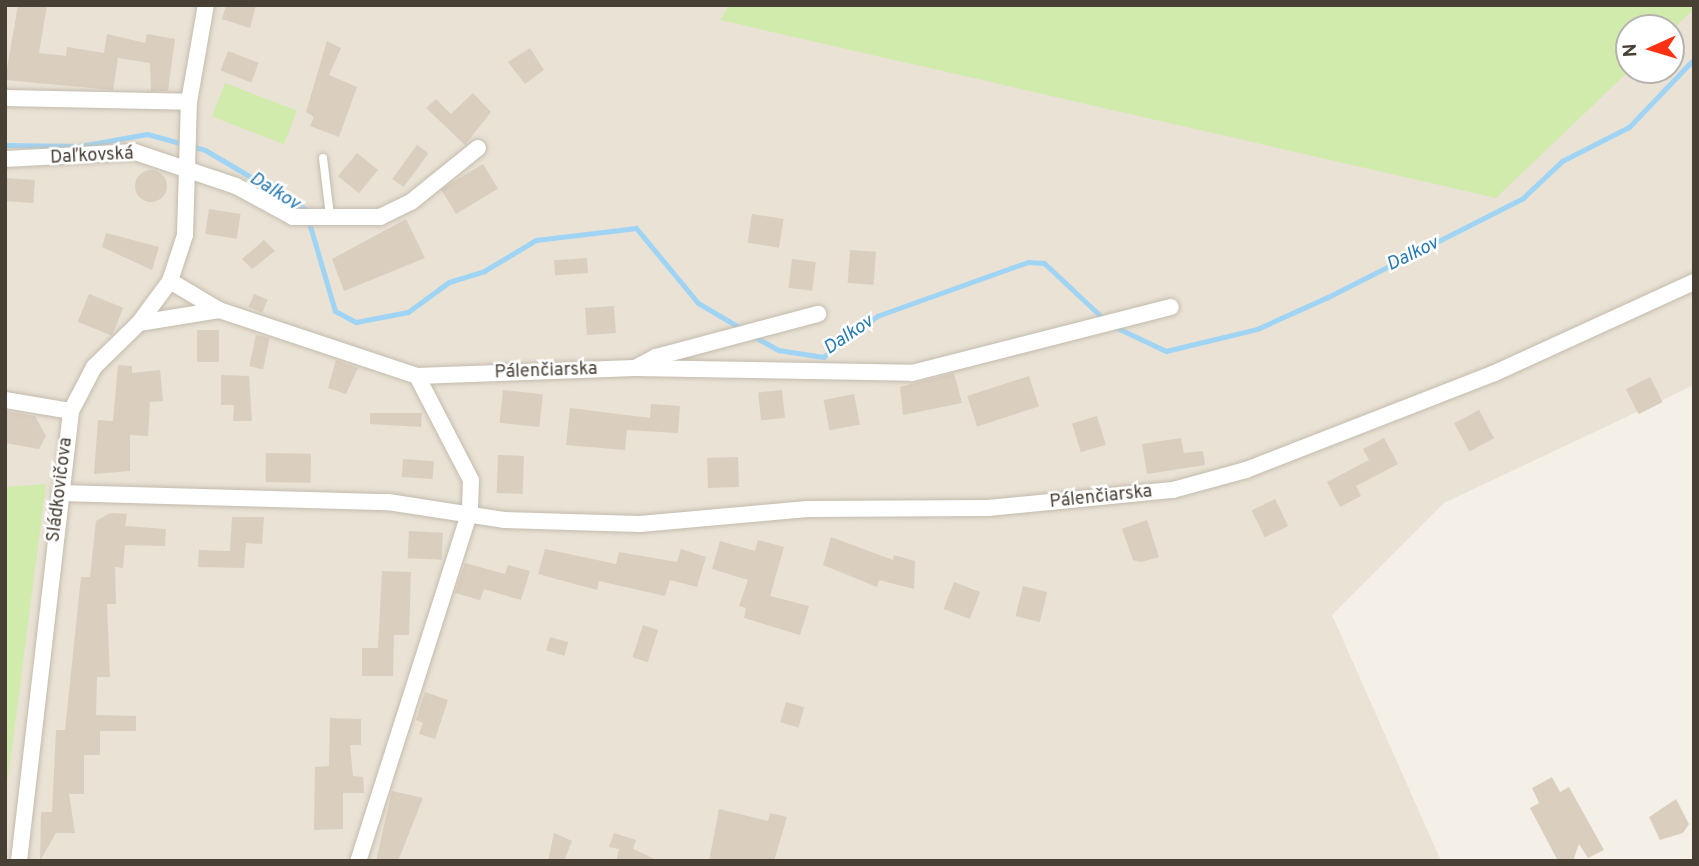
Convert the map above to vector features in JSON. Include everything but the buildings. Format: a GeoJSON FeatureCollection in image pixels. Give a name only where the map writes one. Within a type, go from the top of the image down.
{"type":"FeatureCollection","features":[{"type":"Feature","properties":{"kind":"street"},"geometry":{"type":"LineString","coordinates":[[5,98],[189,102],[206,5]]}},
{"type":"Feature","properties":{"kind":"street","name":"Sládkovičova"},"geometry":{"type":"LineString","coordinates":[[19,861],[71,411],[94,367],[139,323],[170,281],[185,235],[185,160],[189,102]]}},
{"type":"Feature","properties":{"kind":"street","name":"Daľkovská"},"geometry":{"type":"LineString","coordinates":[[5,159],[135,152],[185,160],[297,216],[380,217],[411,202],[478,148]]}},
{"type":"Feature","properties":{"kind":"street","name":"Pálenčiarska"},"geometry":{"type":"LineString","coordinates":[[170,281],[219,310],[417,376],[635,368],[912,373],[1171,307]]}},
{"type":"Feature","properties":{"kind":"street","name":"Pálenčiarska"},"geometry":{"type":"LineString","coordinates":[[60,493],[299,498],[470,511],[504,520],[640,524],[807,509],[988,508],[1173,490],[1246,470],[1495,373],[1694,282]]}},
{"type":"Feature","properties":{"kind":"street","name":"Pálenčiarska"},"geometry":{"type":"LineString","coordinates":[[139,323],[219,310]]}},
{"type":"Feature","properties":{"kind":"street"},"geometry":{"type":"LineString","coordinates":[[635,368],[656,357],[818,314]]}},
{"type":"Feature","properties":{"kind":"street"},"geometry":{"type":"LineString","coordinates":[[358,861],[470,511],[471,480],[417,376]]}},
{"type":"Feature","properties":{"kind":"street"},"geometry":{"type":"LineString","coordinates":[[5,400],[71,411]]}},
{"type":"Feature","properties":{"kind":"lane"},"geometry":{"type":"LineString","coordinates":[[323,158],[324,216]]}},
{"type":"Feature","properties":{"kind":"shaded area"},"geometry":{"type":"Polygon","coordinates":[[[5,5],[1694,5],[1694,385],[1444,503],[1332,615],[1441,861],[5,861],[5,5]]]}},
{"type":"Feature","properties":{"kind":"green space"},"geometry":{"type":"Polygon","coordinates":[[[729,5],[1694,5],[1694,9],[1685,18],[1685,14],[1615,14],[1615,84],[1496,198],[720,20],[729,5]]]}},
{"type":"Feature","properties":{"kind":"green space"},"geometry":{"type":"Polygon","coordinates":[[[225,83],[297,111],[284,144],[212,117],[225,83]]]}},
{"type":"Feature","properties":{"kind":"green space"},"geometry":{"type":"Polygon","coordinates":[[[46,484],[14,733],[5,799],[5,487],[46,484]]]}},
{"type":"Feature","properties":{"kind":"waterway","name":"Dalkov"},"geometry":{"type":"LineString","coordinates":[[1113,326],[1166,351],[1257,329],[1328,297],[1523,198],[1562,161],[1629,127],[1694,59]]}},
{"type":"Feature","properties":{"kind":"waterway","name":"Dalkov"},"geometry":{"type":"LineString","coordinates":[[5,145],[80,146],[147,134],[205,150],[305,209],[335,311],[356,322],[408,312],[449,282],[484,271],[536,240],[636,228],[698,303],[742,329]]}},
{"type":"Feature","properties":{"kind":"waterway","name":"Dalkov"},"geometry":{"type":"LineString","coordinates":[[753,336],[778,350],[823,357],[877,316],[1028,262],[1044,263],[1105,320]]}}]}
